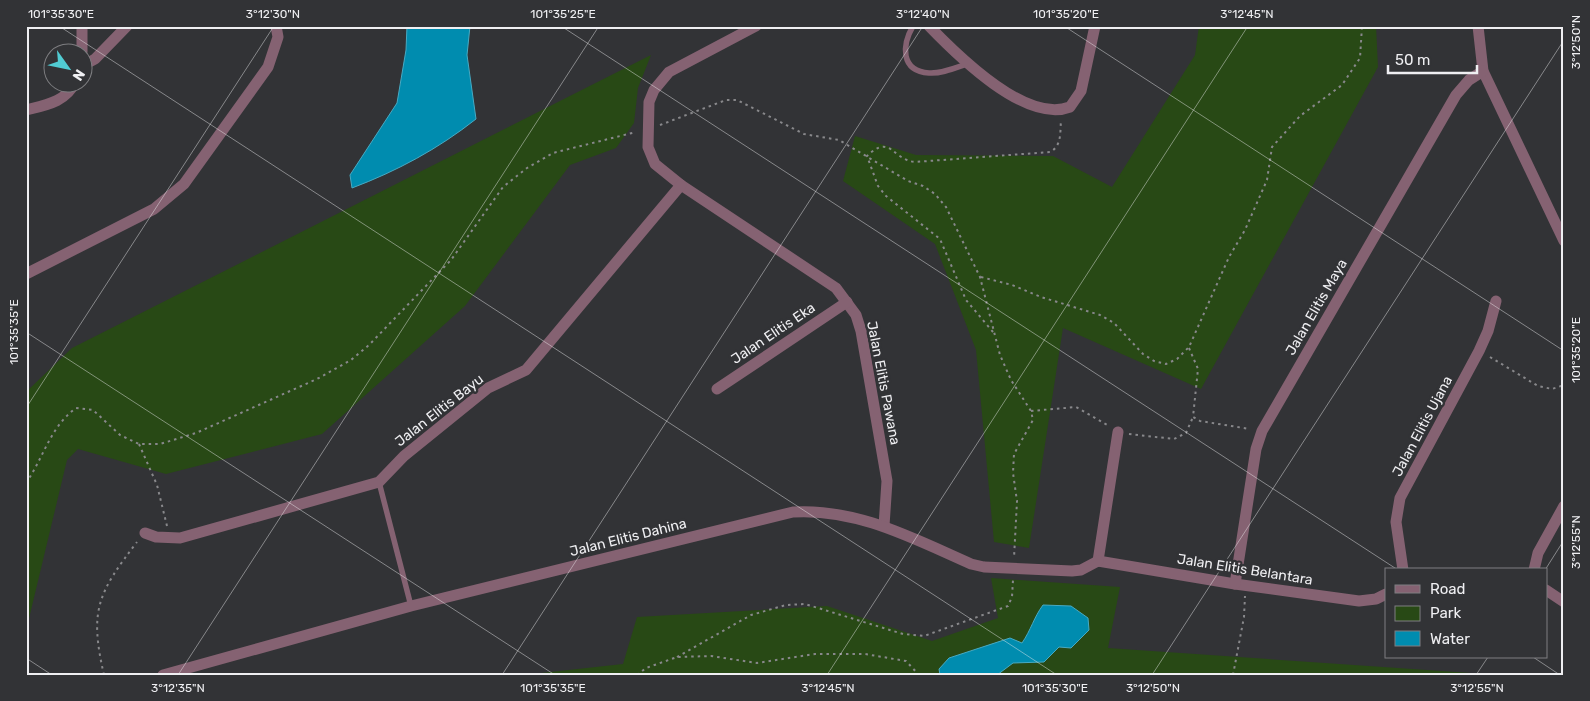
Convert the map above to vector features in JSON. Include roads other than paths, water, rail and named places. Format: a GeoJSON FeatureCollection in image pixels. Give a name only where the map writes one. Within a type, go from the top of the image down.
{"type":"FeatureCollection","features":[{"type":"Feature","properties":{"kind":"street"},"geometry":{"type":"LineString","coordinates":[[82,26],[82,42]]}},
{"type":"Feature","properties":{"kind":"street"},"geometry":{"type":"LineString","coordinates":[[92,60],[126,26]]}},
{"type":"Feature","properties":{"kind":"street"},"geometry":{"type":"LineString","coordinates":[[26,274],[154,209],[184,184],[268,67],[278,37],[276,26]]}},
{"type":"Feature","properties":{"kind":"street","name":"Jalan Elitis Pawana"},"geometry":{"type":"LineString","coordinates":[[756,26],[669,72],[654,90],[649,102],[648,147],[654,164],[681,185],[836,288],[856,316],[861,331],[887,481],[884,526]]}},
{"type":"Feature","properties":{"kind":"street"},"geometry":{"type":"LineString","coordinates":[[929,26],[966,64],[993,84],[1039,108],[1062,110],[1070,107],[1081,91],[1095,26]]}},
{"type":"Feature","properties":{"kind":"street"},"geometry":{"type":"LineString","coordinates":[[1478,26],[1483,71],[1564,241]]}},
{"type":"Feature","properties":{"kind":"street","name":"Jalan Elitis Maya"},"geometry":{"type":"LineString","coordinates":[[1238,584],[1256,449],[1262,431],[1456,95],[1468,80],[1483,71]]}},
{"type":"Feature","properties":{"kind":"street"},"geometry":{"type":"LineString","coordinates":[[26,110],[60,100],[70,92]]}},
{"type":"Feature","properties":{"kind":"street","name":"Jalan Elitis Bayu"},"geometry":{"type":"LineString","coordinates":[[379,482],[404,456],[488,388],[526,370],[681,185]]}},
{"type":"Feature","properties":{"kind":"street","name":"Jalan Elitis Ujana"},"geometry":{"type":"LineString","coordinates":[[1403,568],[1396,522],[1400,498],[1479,351],[1488,331],[1496,301]]}},
{"type":"Feature","properties":{"kind":"street","name":"Jalan Elitis Eka"},"geometry":{"type":"LineString","coordinates":[[717,389],[847,302]]}},
{"type":"Feature","properties":{"kind":"street"},"geometry":{"type":"LineString","coordinates":[[1098,561],[1118,432]]}},
{"type":"Feature","properties":{"kind":"street"},"geometry":{"type":"LineString","coordinates":[[145,533],[167,538],[180,538],[379,482]]}},
{"type":"Feature","properties":{"kind":"street"},"geometry":{"type":"LineString","coordinates":[[1535,568],[1541,547],[1564,506]]}},
{"type":"Feature","properties":{"kind":"street","name":"Jalan Elitis Dahina"},"geometry":{"type":"LineString","coordinates":[[163,675],[411,606],[793,512],[818,510],[846,515],[884,526],[971,564],[1014,570],[1072,572],[1081,570],[1098,561]]}},
{"type":"Feature","properties":{"kind":"street","name":"Jalan Elitis Belantara"},"geometry":{"type":"LineString","coordinates":[[1098,561],[1238,584],[1359,601],[1376,599],[1385,594]]}},
{"type":"Feature","properties":{"kind":"street"},"geometry":{"type":"LineString","coordinates":[[1548,591],[1564,602]]}},
{"type":"Feature","properties":{"kind":"lane"},"geometry":{"type":"LineString","coordinates":[[913,26],[903,50],[905,56],[915,68],[929,73],[939,73],[966,64]]}},
{"type":"Feature","properties":{"kind":"lane"},"geometry":{"type":"LineString","coordinates":[[379,482],[411,606]]}},
{"type":"Feature","properties":{"kind":"water"},"geometry":{"type":"Polygon","coordinates":[[[407,26],[470,26],[467,55],[476,119],[447,140],[417,158],[352,188],[350,175],[397,103],[406,50],[407,26]]]}},
{"type":"Feature","properties":{"kind":"water"},"geometry":{"type":"Polygon","coordinates":[[[1043,605],[1071,606],[1088,618],[1089,630],[1071,648],[1059,647],[1044,662],[1013,663],[997,675],[940,675],[939,669],[949,658],[1010,638],[1022,643],[1043,605]]]}}]}
